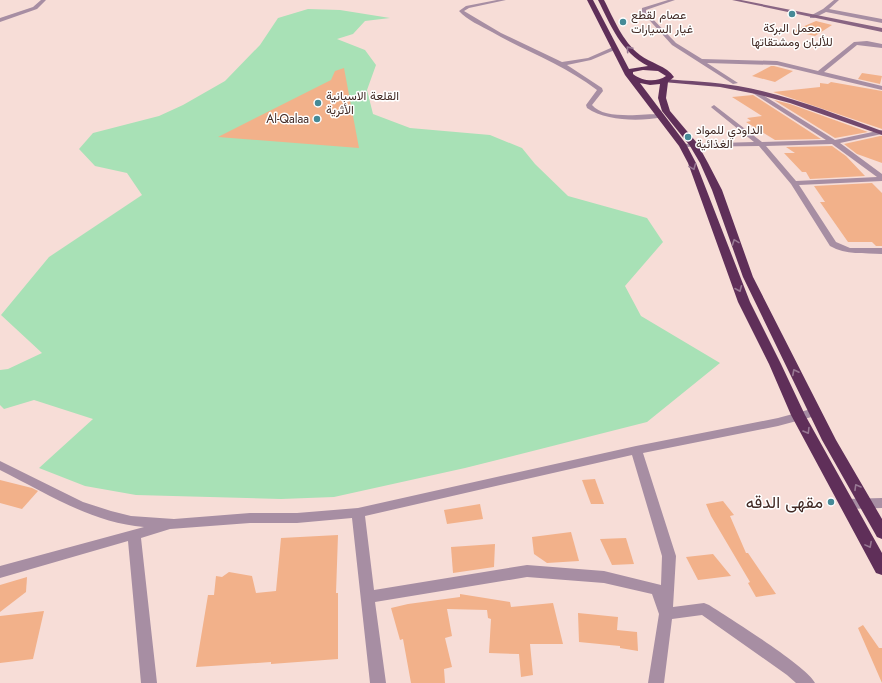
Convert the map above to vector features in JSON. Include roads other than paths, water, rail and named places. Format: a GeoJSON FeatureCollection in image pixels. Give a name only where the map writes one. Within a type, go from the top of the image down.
{"type":"FeatureCollection","features":[{"type":"Feature","properties":{"kind":"highway"},"geometry":{"type":"LineString","coordinates":[[590,0],[630,75],[660,116],[689,146],[692,163],[739,290],[776,364],[798,415],[882,568]]}},
{"type":"Feature","properties":{"kind":"highway"},"geometry":{"type":"LineString","coordinates":[[601,0],[622,41],[631,52],[640,60],[665,76]]}},
{"type":"Feature","properties":{"kind":"highway"},"geometry":{"type":"LineString","coordinates":[[630,75],[630,71],[637,68],[649,68],[665,76]]}},
{"type":"Feature","properties":{"kind":"highway"},"geometry":{"type":"LineString","coordinates":[[630,75],[647,82],[665,76]]}},
{"type":"Feature","properties":{"kind":"highway"},"geometry":{"type":"LineString","coordinates":[[665,76],[662,98],[666,111],[717,190],[748,277],[829,440],[882,533]]}},
{"type":"Feature","properties":{"kind":"main road"},"geometry":{"type":"LineString","coordinates":[[665,76],[735,83],[764,89],[882,131]]}},
{"type":"Feature","properties":{"kind":"main road"},"geometry":{"type":"LineString","coordinates":[[665,76],[725,86],[789,101],[882,131]]}},
{"type":"Feature","properties":{"kind":"street"},"geometry":{"type":"LineString","coordinates":[[0,20],[35,8],[44,0]]}},
{"type":"Feature","properties":{"kind":"street"},"geometry":{"type":"LineString","coordinates":[[504,0],[468,7],[461,11],[467,16],[517,44],[562,64],[600,89],[599,93],[589,107],[593,110],[613,116],[660,116]]}},
{"type":"Feature","properties":{"kind":"street"},"geometry":{"type":"LineString","coordinates":[[672,0],[644,9],[644,12],[674,44],[735,83]]}},
{"type":"Feature","properties":{"kind":"street"},"geometry":{"type":"LineString","coordinates":[[734,0],[812,17],[880,29]]}},
{"type":"Feature","properties":{"kind":"street"},"geometry":{"type":"LineString","coordinates":[[812,17],[825,10],[837,0]]}},
{"type":"Feature","properties":{"kind":"street"},"geometry":{"type":"LineString","coordinates":[[825,10],[882,21]]}},
{"type":"Feature","properties":{"kind":"street"},"geometry":{"type":"LineString","coordinates":[[819,73],[856,43],[882,46]]}},
{"type":"Feature","properties":{"kind":"street"},"geometry":{"type":"LineString","coordinates":[[562,64],[589,59],[615,48]]}},
{"type":"Feature","properties":{"kind":"street"},"geometry":{"type":"LineString","coordinates":[[702,61],[777,63],[882,88]]}},
{"type":"Feature","properties":{"kind":"street"},"geometry":{"type":"LineString","coordinates":[[753,92],[866,163],[882,178]]}},
{"type":"Feature","properties":{"kind":"street"},"geometry":{"type":"LineString","coordinates":[[714,107],[762,145],[794,183],[836,246],[850,250],[882,251]]}},
{"type":"Feature","properties":{"kind":"street"},"geometry":{"type":"LineString","coordinates":[[689,146],[834,142],[882,131]]}},
{"type":"Feature","properties":{"kind":"street"},"geometry":{"type":"LineString","coordinates":[[866,163],[882,168]]}},
{"type":"Feature","properties":{"kind":"street"},"geometry":{"type":"LineString","coordinates":[[794,183],[882,178]]}},
{"type":"Feature","properties":{"kind":"street"},"geometry":{"type":"LineString","coordinates":[[0,465],[79,505],[109,516],[131,521],[174,524],[250,518],[297,518],[358,513],[636,450],[778,422],[798,415],[815,412]]}},
{"type":"Feature","properties":{"kind":"street"},"geometry":{"type":"LineString","coordinates":[[636,450],[669,556],[666,614],[656,683]]}},
{"type":"Feature","properties":{"kind":"street"},"geometry":{"type":"LineString","coordinates":[[847,504],[882,502]]}},
{"type":"Feature","properties":{"kind":"street"},"geometry":{"type":"LineString","coordinates":[[358,513],[378,683]]}},
{"type":"Feature","properties":{"kind":"street"},"geometry":{"type":"LineString","coordinates":[[0,572],[174,524]]}},
{"type":"Feature","properties":{"kind":"street"},"geometry":{"type":"LineString","coordinates":[[134,534],[148,683]]}},
{"type":"Feature","properties":{"kind":"street"},"geometry":{"type":"LineString","coordinates":[[368,597],[526,571],[547,572],[604,577],[657,589],[666,614]]}},
{"type":"Feature","properties":{"kind":"street"},"geometry":{"type":"LineString","coordinates":[[666,614],[704,610],[792,670],[807,683]]}},
{"type":"Feature","properties":{"kind":"place","name":"معمل البركة للألبان ومشتقاتها"},"geometry":{"type":"Point","coordinates":[792,14]}},
{"type":"Feature","properties":{"kind":"place","name":"عصام لقطع غيار السيارات"},"geometry":{"type":"Point","coordinates":[623,22]}},
{"type":"Feature","properties":{"kind":"place","name":"القلعة الاسبانية الأثرية"},"geometry":{"type":"Point","coordinates":[318,103]}},
{"type":"Feature","properties":{"kind":"place","name":"Al-Qalaa"},"geometry":{"type":"Point","coordinates":[317,119]}},
{"type":"Feature","properties":{"kind":"place","name":"الداودي للمواد الغذائية"},"geometry":{"type":"Point","coordinates":[688,137]}},
{"type":"Feature","properties":{"kind":"place","name":"مقهى الدقه"},"geometry":{"type":"Point","coordinates":[831,502]}}]}
